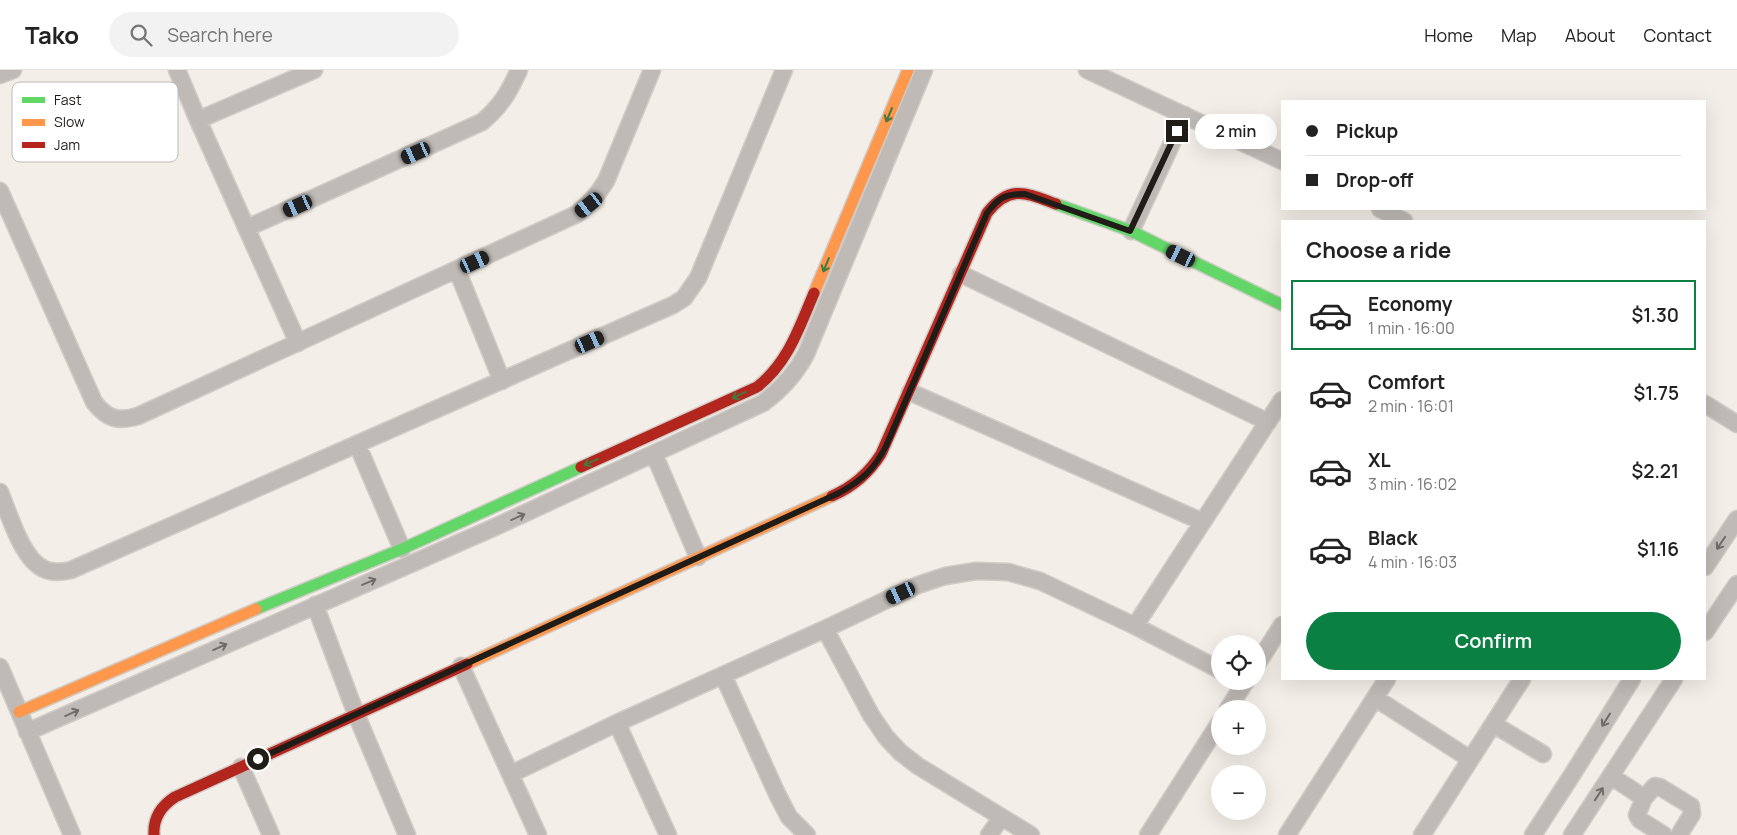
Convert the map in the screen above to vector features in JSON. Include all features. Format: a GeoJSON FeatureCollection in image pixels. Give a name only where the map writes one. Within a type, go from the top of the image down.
{"type":"FeatureCollection","features":[{"type":"Feature","properties":{"kind":"street"},"geometry":{"type":"LineString","coordinates":[[0,75],[13,70]]}},
{"type":"Feature","properties":{"kind":"street"},"geometry":{"type":"LineString","coordinates":[[178,70],[198,120],[298,343]]}},
{"type":"Feature","properties":{"kind":"street"},"geometry":{"type":"LineString","coordinates":[[198,120],[314,70]]}},
{"type":"Feature","properties":{"kind":"street"},"geometry":{"type":"LineString","coordinates":[[247,228],[482,122],[505,99],[519,70]]}},
{"type":"Feature","properties":{"kind":"street"},"geometry":{"type":"LineString","coordinates":[[1,195],[94,402],[102,412],[113,418],[126,420],[565,221],[589,205],[606,181],[652,70]]}},
{"type":"Feature","properties":{"kind":"street"},"geometry":{"type":"LineString","coordinates":[[0,492],[26,553],[34,562],[45,570],[58,572],[71,570],[673,305],[684,298],[701,273],[784,70]]}},
{"type":"Feature","properties":{"kind":"street"},"geometry":{"type":"LineString","coordinates":[[19,712],[229,620],[402,549],[756,386],[776,371],[791,347],[908,70]]}},
{"type":"Feature","properties":{"kind":"street"},"geometry":{"type":"LineString","coordinates":[[27,732],[550,503],[763,403],[778,392],[792,378],[806,354],[924,70]]}},
{"type":"Feature","properties":{"kind":"street"},"geometry":{"type":"LineString","coordinates":[[1087,70],[1281,161]]}},
{"type":"Feature","properties":{"kind":"street"},"geometry":{"type":"LineString","coordinates":[[1130,231],[1185,115]]}},
{"type":"Feature","properties":{"kind":"street"},"geometry":{"type":"LineString","coordinates":[[154,835],[154,820],[166,802],[839,493],[867,475],[878,462],[987,213],[996,201],[1010,194],[1025,194],[1130,231],[1281,306]]}},
{"type":"Feature","properties":{"kind":"street"},"geometry":{"type":"LineString","coordinates":[[1382,210],[1402,220]]}},
{"type":"Feature","properties":{"kind":"street"},"geometry":{"type":"LineString","coordinates":[[457,270],[502,381]]}},
{"type":"Feature","properties":{"kind":"street"},"geometry":{"type":"LineString","coordinates":[[961,274],[1268,422]]}},
{"type":"Feature","properties":{"kind":"street"},"geometry":{"type":"LineString","coordinates":[[910,392],[1203,522]]}},
{"type":"Feature","properties":{"kind":"street"},"geometry":{"type":"LineString","coordinates":[[1135,626],[1281,402]]}},
{"type":"Feature","properties":{"kind":"street"},"geometry":{"type":"LineString","coordinates":[[1706,405],[1737,424]]}},
{"type":"Feature","properties":{"kind":"street"},"geometry":{"type":"LineString","coordinates":[[357,444],[402,549]]}},
{"type":"Feature","properties":{"kind":"street"},"geometry":{"type":"LineString","coordinates":[[654,454],[698,557]]}},
{"type":"Feature","properties":{"kind":"street"},"geometry":{"type":"LineString","coordinates":[[540,485],[550,503]]}},
{"type":"Feature","properties":{"kind":"street"},"geometry":{"type":"LineString","coordinates":[[1706,565],[1737,519]]}},
{"type":"Feature","properties":{"kind":"street"},"geometry":{"type":"LineString","coordinates":[[510,774],[918,585],[945,576],[976,571],[1008,572],[1040,581],[1135,626],[1211,665]]}},
{"type":"Feature","properties":{"kind":"street"},"geometry":{"type":"LineString","coordinates":[[1706,631],[1730,609],[1737,584]]}},
{"type":"Feature","properties":{"kind":"street"},"geometry":{"type":"LineString","coordinates":[[315,605],[356,714],[407,835]]}},
{"type":"Feature","properties":{"kind":"street"},"geometry":{"type":"LineString","coordinates":[[1266,650],[1281,627]]}},
{"type":"Feature","properties":{"kind":"street"},"geometry":{"type":"LineString","coordinates":[[826,629],[871,715],[886,737],[900,752],[918,766],[1030,835]]}},
{"type":"Feature","properties":{"kind":"street"},"geometry":{"type":"LineString","coordinates":[[461,666],[538,835]]}},
{"type":"Feature","properties":{"kind":"street"},"geometry":{"type":"LineString","coordinates":[[0,667],[72,835]]}},
{"type":"Feature","properties":{"kind":"street"},"geometry":{"type":"LineString","coordinates":[[723,675],[778,796],[790,817],[807,835]]}},
{"type":"Feature","properties":{"kind":"street"},"geometry":{"type":"LineString","coordinates":[[1287,835],[1386,680]]}},
{"type":"Feature","properties":{"kind":"street"},"geometry":{"type":"LineString","coordinates":[[1422,835],[1521,680]]}},
{"type":"Feature","properties":{"kind":"street"},"geometry":{"type":"LineString","coordinates":[[1533,835],[1631,680]]}},
{"type":"Feature","properties":{"kind":"street"},"geometry":{"type":"LineString","coordinates":[[1572,835],[1673,680]]}},
{"type":"Feature","properties":{"kind":"street"},"geometry":{"type":"LineString","coordinates":[[1375,698],[1470,759]]}},
{"type":"Feature","properties":{"kind":"street"},"geometry":{"type":"LineString","coordinates":[[617,723],[668,835]]}},
{"type":"Feature","properties":{"kind":"street"},"geometry":{"type":"LineString","coordinates":[[1493,724],[1543,754]]}},
{"type":"Feature","properties":{"kind":"street"},"geometry":{"type":"LineString","coordinates":[[1148,835],[1211,736]]}},
{"type":"Feature","properties":{"kind":"street"},"geometry":{"type":"LineString","coordinates":[[241,767],[271,835]]}},
{"type":"Feature","properties":{"kind":"street"},"geometry":{"type":"LineString","coordinates":[[1611,776],[1644,798]]}},
{"type":"Feature","properties":{"kind":"street"},"geometry":{"type":"LineString","coordinates":[[1664,835],[1638,818],[1637,812],[1652,787],[1658,786],[1690,804],[1692,814],[1679,835]]}},
{"type":"Feature","properties":{"kind":"street"},"geometry":{"type":"LineString","coordinates":[[989,835],[1001,818]]}},
{"type":"Feature","properties":{"kind":"traffic: fast"},"geometry":{"type":"LineString","coordinates":[[1056,204],[1131,231],[1281,305]]}},
{"type":"Feature","properties":{"kind":"traffic: fast"},"geometry":{"type":"LineString","coordinates":[[256,609],[402,549],[581,467]]}},
{"type":"Feature","properties":{"kind":"traffic: slow"},"geometry":{"type":"LineString","coordinates":[[814,293],[908,70]]}},
{"type":"Feature","properties":{"kind":"traffic: slow"},"geometry":{"type":"LineString","coordinates":[[467,664],[832,496]]}},
{"type":"Feature","properties":{"kind":"traffic: slow"},"geometry":{"type":"LineString","coordinates":[[19,712],[256,609]]}},
{"type":"Feature","properties":{"kind":"traffic: jam"},"geometry":{"type":"LineString","coordinates":[[832,496],[860,479],[881,454],[987,213],[995,204],[1011,195],[1027,194],[1056,204]]}},
{"type":"Feature","properties":{"kind":"traffic: jam"},"geometry":{"type":"LineString","coordinates":[[581,467],[757,387],[768,378],[785,356],[798,332],[814,293]]}},
{"type":"Feature","properties":{"kind":"traffic: jam"},"geometry":{"type":"LineString","coordinates":[[154,835],[155,823],[159,813],[175,797],[467,664]]}},
{"type":"Feature","properties":{"kind":"route"},"geometry":{"type":"LineString","coordinates":[[258,759],[853,485],[867,475],[878,462],[987,213],[996,201],[1010,194],[1025,194],[1130,231],[1177,131]]}}]}
